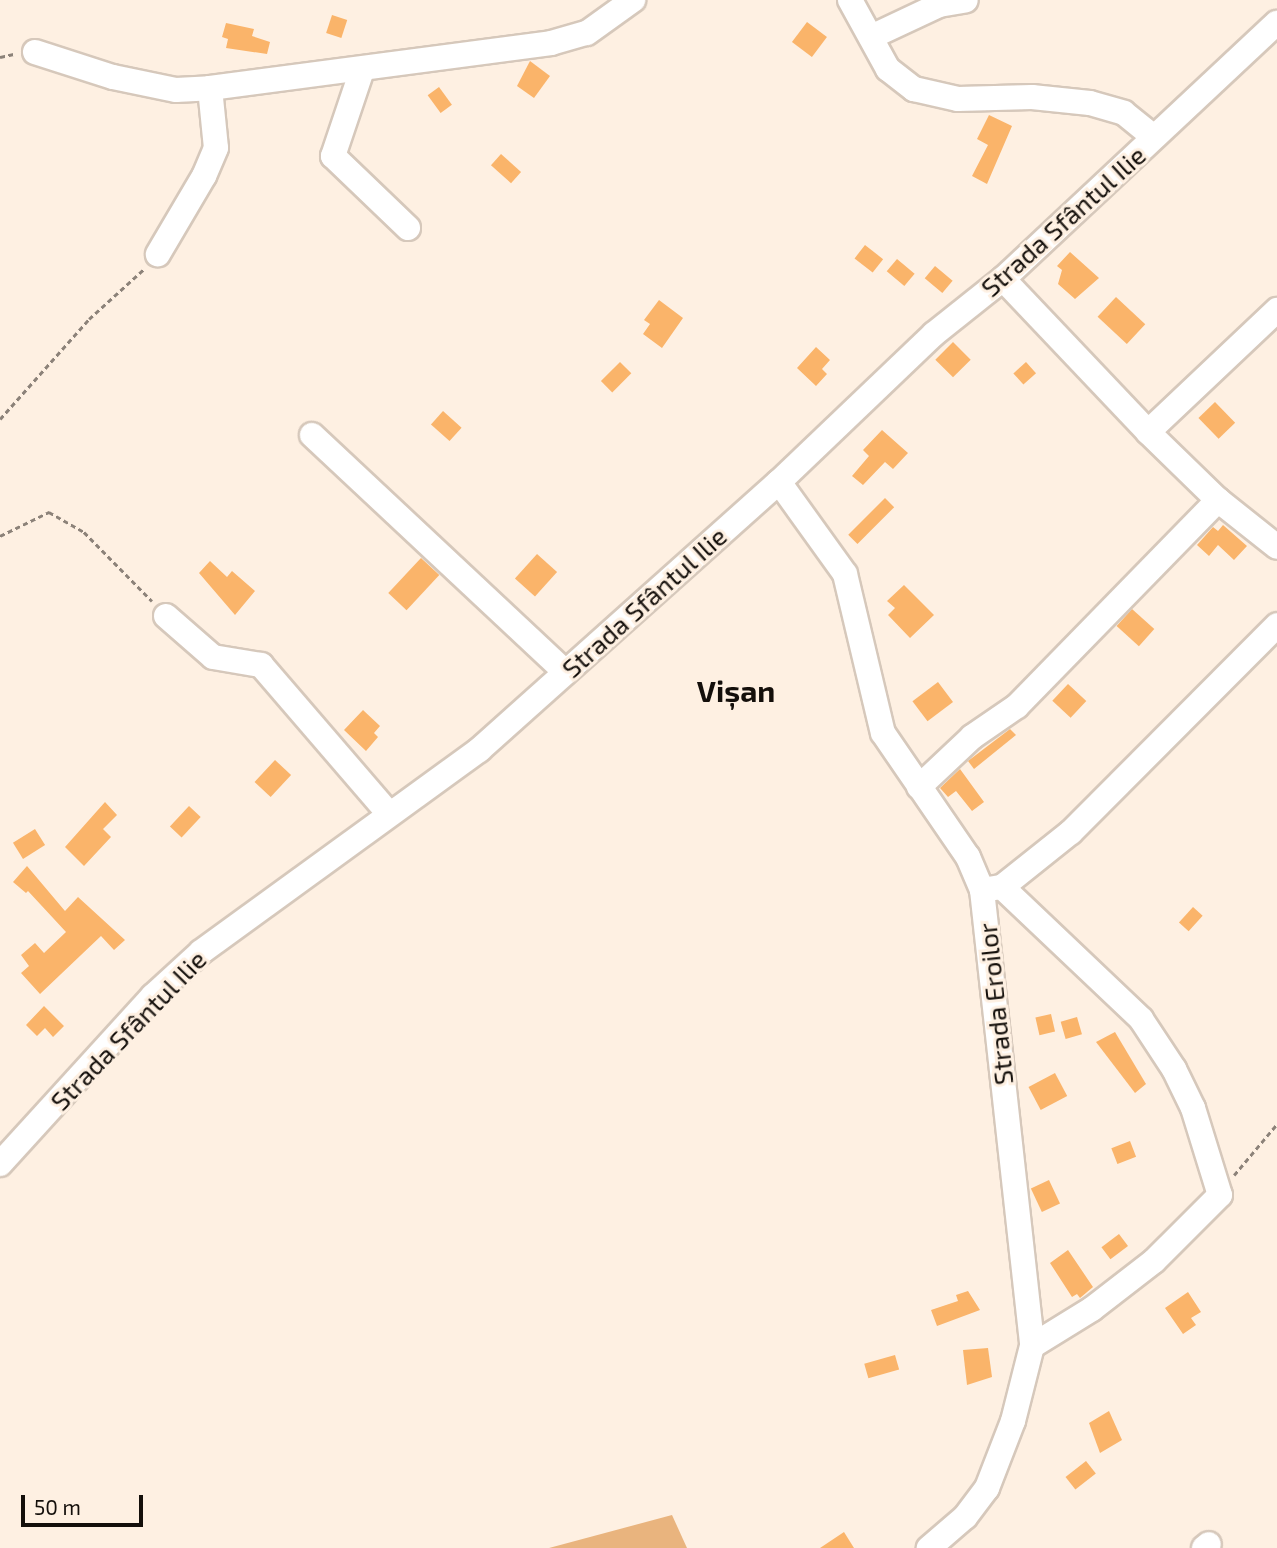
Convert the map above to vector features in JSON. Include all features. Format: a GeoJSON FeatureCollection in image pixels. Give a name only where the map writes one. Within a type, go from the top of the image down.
{"type":"FeatureCollection","features":[{"type":"Feature","properties":{"kind":"street"},"geometry":{"type":"LineString","coordinates":[[35,52],[125,80],[176,90],[210,88],[551,43],[587,33],[633,0]]}},
{"type":"Feature","properties":{"kind":"street"},"geometry":{"type":"LineString","coordinates":[[850,0],[888,69],[914,89],[958,99],[1032,96],[1090,103],[1124,113],[1154,137]]}},
{"type":"Feature","properties":{"kind":"street"},"geometry":{"type":"LineString","coordinates":[[871,37],[939,5],[966,0]]}},
{"type":"Feature","properties":{"kind":"street","name":"Strada Sfântul Ilie"},"geometry":{"type":"LineString","coordinates":[[0,1164],[153,996],[201,952],[479,750],[779,482],[934,334],[1003,279],[1277,23]]}},
{"type":"Feature","properties":{"kind":"street"},"geometry":{"type":"LineString","coordinates":[[362,70],[333,156],[408,228]]}},
{"type":"Feature","properties":{"kind":"street"},"geometry":{"type":"LineString","coordinates":[[158,254],[204,176],[216,148],[210,88]]}},
{"type":"Feature","properties":{"kind":"street"},"geometry":{"type":"LineString","coordinates":[[1003,279],[1148,432],[1218,500],[1277,547]]}},
{"type":"Feature","properties":{"kind":"street"},"geometry":{"type":"LineString","coordinates":[[1148,432],[1277,310]]}},
{"type":"Feature","properties":{"kind":"street"},"geometry":{"type":"LineString","coordinates":[[312,435],[565,671]]}},
{"type":"Feature","properties":{"kind":"street","name":"Strada Eroilor"},"geometry":{"type":"LineString","coordinates":[[779,482],[845,574],[883,733],[992,889],[1032,1346],[1013,1421],[988,1488],[965,1517],[929,1548]]}},
{"type":"Feature","properties":{"kind":"street"},"geometry":{"type":"LineString","coordinates":[[919,787],[972,737],[1017,706],[1218,500]]}},
{"type":"Feature","properties":{"kind":"street"},"geometry":{"type":"LineString","coordinates":[[166,616],[213,657],[261,665],[389,814]]}},
{"type":"Feature","properties":{"kind":"street"},"geometry":{"type":"LineString","coordinates":[[1032,1346],[1092,1310],[1154,1261],[1220,1195],[1193,1108],[1174,1069],[1141,1019],[992,889],[1072,832],[1277,625]]}},
{"type":"Feature","properties":{"kind":"path"},"geometry":{"type":"LineString","coordinates":[[0,419],[89,319],[158,254]]}},
{"type":"Feature","properties":{"kind":"path"},"geometry":{"type":"LineString","coordinates":[[0,536],[49,512],[84,532],[166,616]]}},
{"type":"Feature","properties":{"kind":"path"},"geometry":{"type":"LineString","coordinates":[[1220,1195],[1259,1141],[1277,1124]]}},
{"type":"Feature","properties":{"kind":"shaded area"},"geometry":{"type":"Polygon","coordinates":[[[672,1515],[687,1548],[549,1548],[672,1515]]]}},
{"type":"Feature","properties":{"kind":"building"},"geometry":{"type":"Polygon","coordinates":[[[332,15],[347,20],[341,38],[326,33],[332,15]]]}},
{"type":"Feature","properties":{"kind":"building"},"geometry":{"type":"Polygon","coordinates":[[[807,22],[827,37],[812,57],[792,42],[807,22]]]}},
{"type":"Feature","properties":{"kind":"building"},"geometry":{"type":"Polygon","coordinates":[[[226,23],[254,29],[252,36],[270,42],[267,54],[226,48],[228,39],[222,37],[226,23]]]}},
{"type":"Feature","properties":{"kind":"building"},"geometry":{"type":"Polygon","coordinates":[[[530,61],[550,76],[534,98],[517,86],[530,61]]]}},
{"type":"Feature","properties":{"kind":"building"},"geometry":{"type":"Polygon","coordinates":[[[439,87],[452,105],[441,113],[428,95],[439,87]]]}},
{"type":"Feature","properties":{"kind":"building"},"geometry":{"type":"Polygon","coordinates":[[[989,115],[1012,126],[987,184],[972,176],[988,145],[977,139],[989,115]]]}},
{"type":"Feature","properties":{"kind":"building"},"geometry":{"type":"Polygon","coordinates":[[[501,154],[521,172],[511,183],[491,165],[501,154]]]}},
{"type":"Feature","properties":{"kind":"building"},"geometry":{"type":"Polygon","coordinates":[[[865,245],[883,259],[873,273],[855,258],[865,245]]]}},
{"type":"Feature","properties":{"kind":"building"},"geometry":{"type":"Polygon","coordinates":[[[1070,252],[1099,278],[1075,299],[1058,284],[1062,270],[1057,266],[1070,252]]]}},
{"type":"Feature","properties":{"kind":"building"},"geometry":{"type":"Polygon","coordinates":[[[897,259],[915,274],[904,286],[887,271],[897,259]]]}},
{"type":"Feature","properties":{"kind":"building"},"geometry":{"type":"Polygon","coordinates":[[[935,266],[953,281],[942,293],[925,278],[935,266]]]}},
{"type":"Feature","properties":{"kind":"building"},"geometry":{"type":"Polygon","coordinates":[[[1116,297],[1145,324],[1127,344],[1098,317],[1116,297]]]}},
{"type":"Feature","properties":{"kind":"building"},"geometry":{"type":"Polygon","coordinates":[[[659,300],[683,318],[662,348],[643,334],[650,324],[644,320],[659,300]]]}},
{"type":"Feature","properties":{"kind":"building"},"geometry":{"type":"Polygon","coordinates":[[[953,342],[971,360],[953,377],[935,360],[953,342]]]}},
{"type":"Feature","properties":{"kind":"building"},"geometry":{"type":"Polygon","coordinates":[[[816,347],[830,360],[822,369],[827,374],[816,386],[797,368],[816,347]]]}},
{"type":"Feature","properties":{"kind":"building"},"geometry":{"type":"Polygon","coordinates":[[[620,362],[631,373],[612,392],[601,381],[620,362]]]}},
{"type":"Feature","properties":{"kind":"building"},"geometry":{"type":"Polygon","coordinates":[[[1026,362],[1036,373],[1023,385],[1013,373],[1026,362]]]}},
{"type":"Feature","properties":{"kind":"building"},"geometry":{"type":"Polygon","coordinates":[[[1215,402],[1235,423],[1219,439],[1198,418],[1215,402]]]}},
{"type":"Feature","properties":{"kind":"building"},"geometry":{"type":"Polygon","coordinates":[[[443,411],[462,428],[450,441],[431,424],[443,411]]]}},
{"type":"Feature","properties":{"kind":"building"},"geometry":{"type":"Polygon","coordinates":[[[882,430],[908,453],[893,469],[885,462],[863,485],[852,476],[869,456],[863,450],[882,430]]]}},
{"type":"Feature","properties":{"kind":"building"},"geometry":{"type":"Polygon","coordinates":[[[885,498],[894,507],[857,544],[848,535],[885,498]]]}},
{"type":"Feature","properties":{"kind":"building"},"geometry":{"type":"Polygon","coordinates":[[[1223,525],[1247,546],[1234,560],[1218,545],[1209,556],[1197,545],[1213,527],[1218,531],[1223,525]]]}},
{"type":"Feature","properties":{"kind":"building"},"geometry":{"type":"Polygon","coordinates":[[[537,554],[557,572],[535,597],[515,579],[537,554]]]}},
{"type":"Feature","properties":{"kind":"building"},"geometry":{"type":"Polygon","coordinates":[[[421,558],[439,575],[407,610],[388,593],[421,558]]]}},
{"type":"Feature","properties":{"kind":"building"},"geometry":{"type":"Polygon","coordinates":[[[210,561],[227,577],[232,571],[255,591],[235,615],[199,573],[210,561]]]}},
{"type":"Feature","properties":{"kind":"building"},"geometry":{"type":"Polygon","coordinates":[[[904,585],[934,615],[910,638],[888,615],[895,608],[887,601],[904,585]]]}},
{"type":"Feature","properties":{"kind":"building"},"geometry":{"type":"Polygon","coordinates":[[[1132,609],[1154,629],[1139,646],[1117,626],[1132,609]]]}},
{"type":"Feature","properties":{"kind":"building"},"geometry":{"type":"Polygon","coordinates":[[[938,682],[953,702],[927,721],[912,701],[938,682]]]}},
{"type":"Feature","properties":{"kind":"building"},"geometry":{"type":"Polygon","coordinates":[[[1068,684],[1086,701],[1071,718],[1052,701],[1068,684]]]}},
{"type":"Feature","properties":{"kind":"building"},"geometry":{"type":"Polygon","coordinates":[[[363,710],[380,726],[374,733],[378,737],[366,751],[344,730],[363,710]]]}},
{"type":"Feature","properties":{"kind":"building"},"geometry":{"type":"Polygon","coordinates":[[[1010,729],[1016,735],[974,769],[968,761],[1010,729]]]}},
{"type":"Feature","properties":{"kind":"building"},"geometry":{"type":"Polygon","coordinates":[[[275,760],[291,775],[271,797],[255,782],[275,760]]]}},
{"type":"Feature","properties":{"kind":"building"},"geometry":{"type":"Polygon","coordinates":[[[960,769],[984,802],[972,811],[956,791],[948,797],[940,788],[960,769]]]}},
{"type":"Feature","properties":{"kind":"building"},"geometry":{"type":"Polygon","coordinates":[[[105,802],[117,815],[103,829],[111,837],[84,866],[65,847],[105,802]]]}},
{"type":"Feature","properties":{"kind":"building"},"geometry":{"type":"Polygon","coordinates":[[[189,806],[201,817],[182,837],[170,826],[189,806]]]}},
{"type":"Feature","properties":{"kind":"building"},"geometry":{"type":"Polygon","coordinates":[[[35,829],[45,845],[23,859],[13,843],[35,829]]]}},
{"type":"Feature","properties":{"kind":"building"},"geometry":{"type":"Polygon","coordinates":[[[27,866],[65,911],[78,897],[125,940],[114,950],[101,936],[40,994],[21,973],[29,966],[21,955],[35,943],[44,953],[66,932],[28,891],[26,893],[13,882],[27,866]]]}},
{"type":"Feature","properties":{"kind":"building"},"geometry":{"type":"Polygon","coordinates":[[[1193,907],[1203,916],[1189,931],[1179,923],[1193,907]]]}},
{"type":"Feature","properties":{"kind":"building"},"geometry":{"type":"Polygon","coordinates":[[[44,1006],[64,1026],[53,1037],[45,1028],[37,1036],[26,1025],[44,1006]]]}},
{"type":"Feature","properties":{"kind":"building"},"geometry":{"type":"Polygon","coordinates":[[[1051,1014],[1055,1032],[1039,1035],[1035,1018],[1051,1014]]]}},
{"type":"Feature","properties":{"kind":"building"},"geometry":{"type":"Polygon","coordinates":[[[1077,1017],[1082,1034],[1066,1039],[1061,1022],[1077,1017]]]}},
{"type":"Feature","properties":{"kind":"building"},"geometry":{"type":"Polygon","coordinates":[[[1115,1032],[1146,1084],[1135,1093],[1096,1042],[1115,1032]]]}},
{"type":"Feature","properties":{"kind":"building"},"geometry":{"type":"Polygon","coordinates":[[[1055,1073],[1067,1096],[1041,1110],[1029,1087],[1055,1073]]]}},
{"type":"Feature","properties":{"kind":"building"},"geometry":{"type":"Polygon","coordinates":[[[1130,1141],[1136,1157],[1117,1164],[1111,1148],[1130,1141]]]}},
{"type":"Feature","properties":{"kind":"building"},"geometry":{"type":"Polygon","coordinates":[[[1049,1180],[1060,1204],[1042,1212],[1031,1188],[1049,1180]]]}},
{"type":"Feature","properties":{"kind":"building"},"geometry":{"type":"Polygon","coordinates":[[[1119,1234],[1128,1246],[1110,1259],[1101,1247],[1119,1234]]]}},
{"type":"Feature","properties":{"kind":"building"},"geometry":{"type":"Polygon","coordinates":[[[1068,1250],[1093,1287],[1080,1298],[1077,1294],[1072,1297],[1050,1263],[1068,1250]]]}},
{"type":"Feature","properties":{"kind":"building"},"geometry":{"type":"Polygon","coordinates":[[[968,1291],[980,1310],[937,1326],[931,1310],[958,1301],[956,1295],[968,1291]]]}},
{"type":"Feature","properties":{"kind":"building"},"geometry":{"type":"Polygon","coordinates":[[[1188,1292],[1201,1312],[1191,1318],[1196,1325],[1183,1334],[1165,1308],[1188,1292]]]}},
{"type":"Feature","properties":{"kind":"building"},"geometry":{"type":"Polygon","coordinates":[[[988,1348],[992,1377],[967,1385],[963,1350],[988,1348]]]}},
{"type":"Feature","properties":{"kind":"building"},"geometry":{"type":"Polygon","coordinates":[[[895,1355],[899,1369],[868,1378],[864,1364],[895,1355]]]}},
{"type":"Feature","properties":{"kind":"building"},"geometry":{"type":"Polygon","coordinates":[[[1109,1411],[1122,1440],[1100,1453],[1089,1423],[1109,1411]]]}},
{"type":"Feature","properties":{"kind":"building"},"geometry":{"type":"Polygon","coordinates":[[[1086,1461],[1096,1474],[1075,1490],[1066,1477],[1086,1461]]]}},
{"type":"Feature","properties":{"kind":"building"},"geometry":{"type":"Polygon","coordinates":[[[844,1532],[854,1548],[820,1548],[844,1532]]]}},
{"type":"Feature","properties":{"kind":"district","name":"Vișan"},"geometry":{"type":"Point","coordinates":[736,690]}}]}
